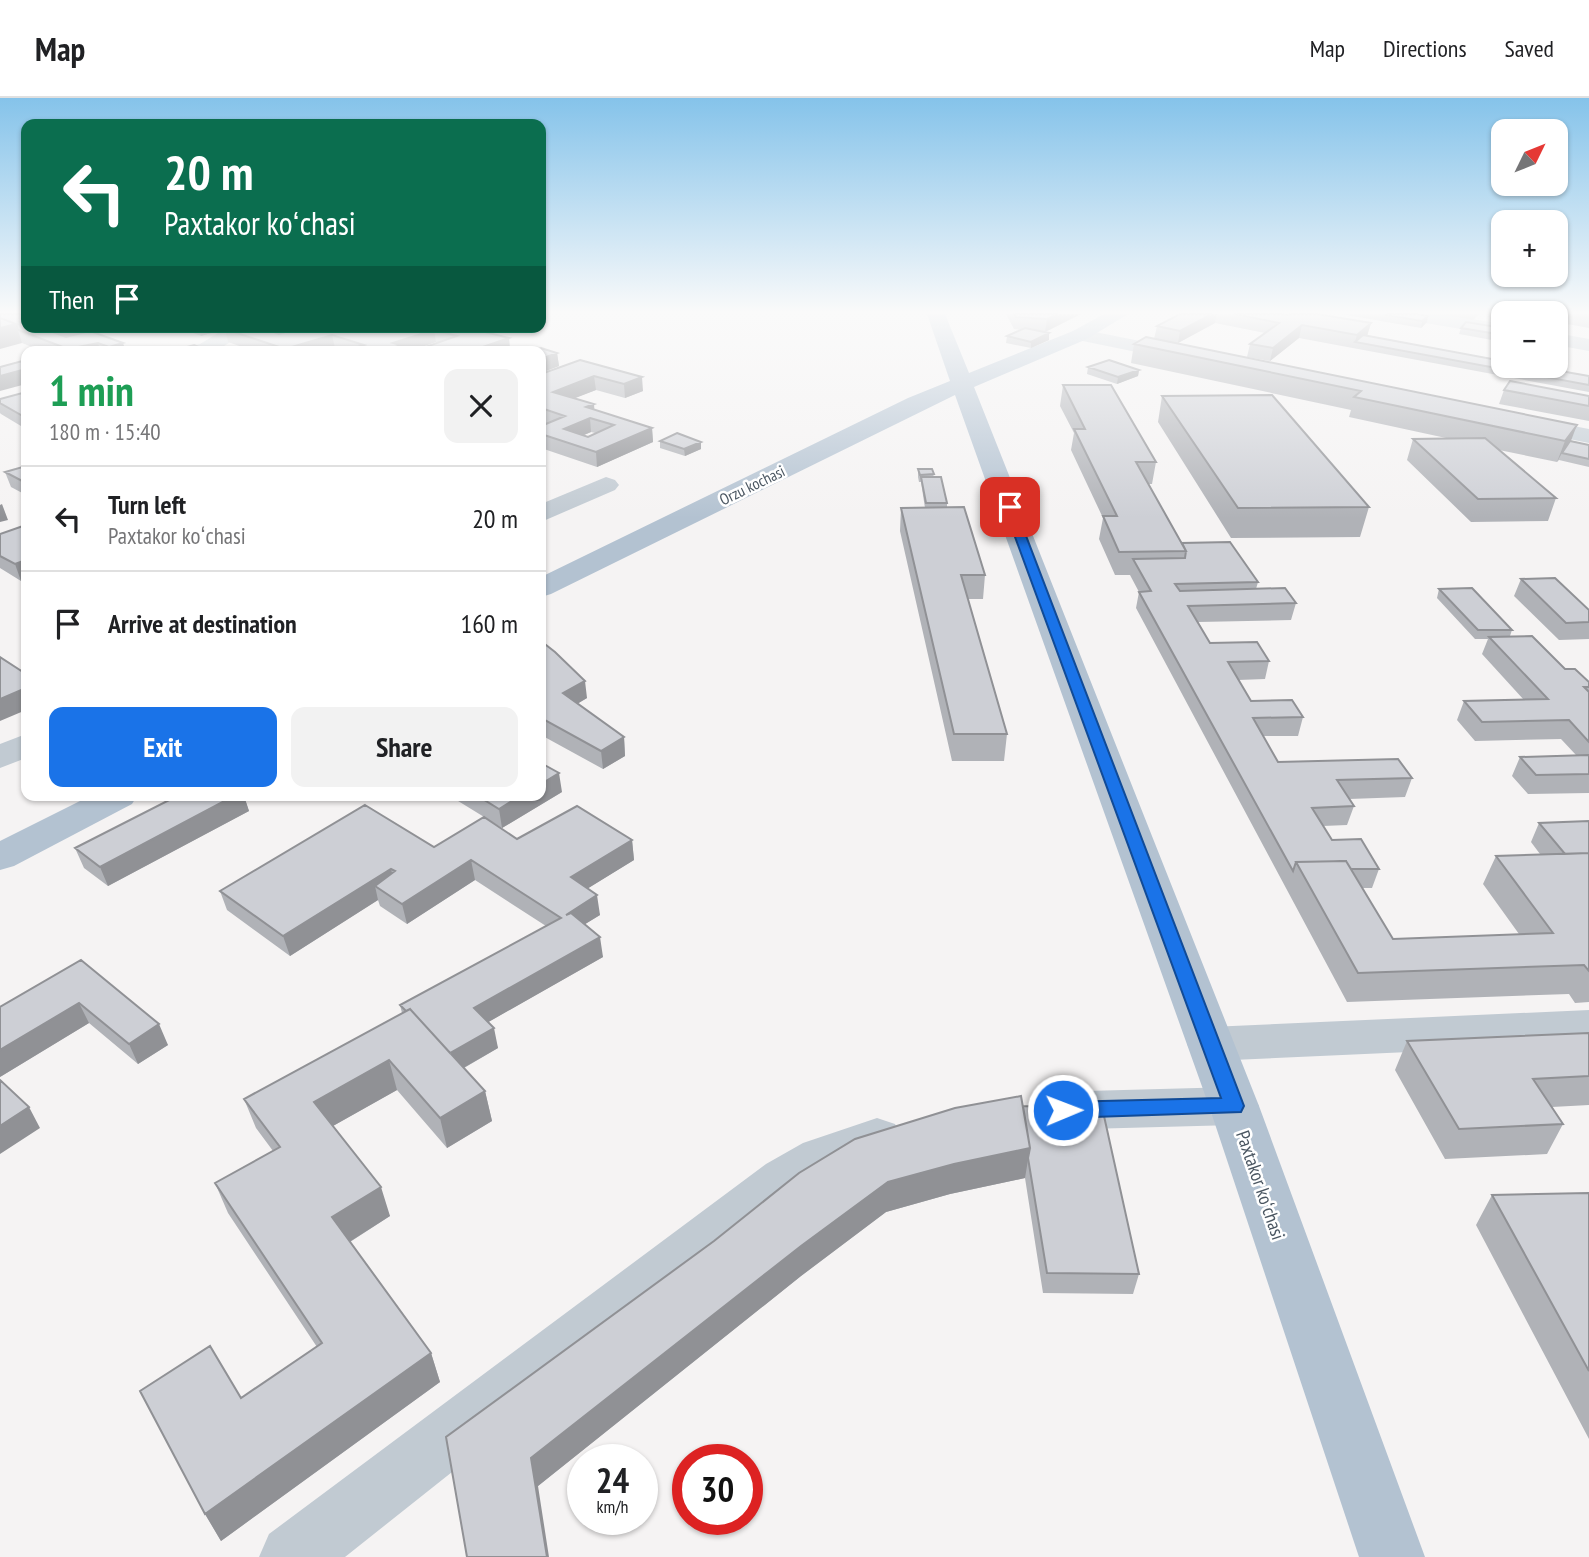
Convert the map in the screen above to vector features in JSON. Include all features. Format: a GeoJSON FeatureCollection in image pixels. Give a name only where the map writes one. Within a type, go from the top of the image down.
{"type":"FeatureCollection","features":[{"type":"Feature","properties":{"kind":"main road","name":"Orzu kochasi"},"geometry":{"type":"LineString","coordinates":[[546,586],[916,403],[964,383]]}},
{"type":"Feature","properties":{"kind":"main road","name":"Paxtakor koʻchasi"},"geometry":{"type":"LineString","coordinates":[[964,383],[1234,1106],[1392,1557]]}},
{"type":"Feature","properties":{"kind":"main road"},"geometry":{"type":"LineString","coordinates":[[0,857],[110,801]]}},
{"type":"Feature","properties":{"kind":"street"},"geometry":{"type":"LineString","coordinates":[[1495,417],[1589,436]]}},
{"type":"Feature","properties":{"kind":"street"},"geometry":{"type":"LineString","coordinates":[[546,512],[606,485]]}},
{"type":"Feature","properties":{"kind":"street"},"geometry":{"type":"LineString","coordinates":[[0,757],[21,747]]}},
{"type":"Feature","properties":{"kind":"street"},"geometry":{"type":"LineString","coordinates":[[1210,1044],[1589,1027]]}},
{"type":"Feature","properties":{"kind":"street"},"geometry":{"type":"LineString","coordinates":[[1000,1115],[1063,1110],[1234,1106]]}},
{"type":"Feature","properties":{"kind":"street"},"geometry":{"type":"LineString","coordinates":[[292,1557],[784,1179],[821,1158],[924,1125]]}},
{"type":"Feature","properties":{"kind":"building"},"geometry":{"type":"Polygon","coordinates":[[[546,382],[578,382],[553,392],[594,404],[586,407],[652,428],[596,452],[546,436],[546,424],[565,416],[546,410],[546,382]],[[590,418],[564,429],[588,437],[614,425],[590,418]]]}},
{"type":"Feature","properties":{"kind":"building"},"geometry":{"type":"Polygon","coordinates":[[[1318,382],[1367,382],[1577,425],[1565,441],[1354,397],[1361,391],[1318,382]]]}},
{"type":"Feature","properties":{"kind":"building"},"geometry":{"type":"Polygon","coordinates":[[[1509,382],[1516,382],[1589,396],[1589,406],[1504,390],[1509,382]]]}},
{"type":"Feature","properties":{"kind":"building"},"geometry":{"type":"Polygon","coordinates":[[[1063,385],[1111,385],[1156,462],[1136,462],[1186,551],[1119,552],[1103,516],[1117,516],[1074,429],[1085,429],[1063,385]]]}},
{"type":"Feature","properties":{"kind":"building"},"geometry":{"type":"Polygon","coordinates":[[[21,393],[21,415],[0,403],[0,399],[21,393]]]}},
{"type":"Feature","properties":{"kind":"building"},"geometry":{"type":"Polygon","coordinates":[[[1272,395],[1369,507],[1238,508],[1162,396],[1272,395]]]}},
{"type":"Feature","properties":{"kind":"building"},"geometry":{"type":"Polygon","coordinates":[[[677,433],[701,442],[684,449],[660,441],[677,433]]]}},
{"type":"Feature","properties":{"kind":"building"},"geometry":{"type":"Polygon","coordinates":[[[1485,438],[1556,498],[1478,499],[1413,439],[1485,438]]]}},
{"type":"Feature","properties":{"kind":"building"},"geometry":{"type":"Polygon","coordinates":[[[1570,441],[1589,445],[1589,459],[1562,453],[1570,441]]]}},
{"type":"Feature","properties":{"kind":"building"},"geometry":{"type":"Polygon","coordinates":[[[21,467],[21,480],[5,472],[21,467]]]}},
{"type":"Feature","properties":{"kind":"building"},"geometry":{"type":"Polygon","coordinates":[[[918,469],[932,469],[934,474],[920,475],[918,469]]]}},
{"type":"Feature","properties":{"kind":"building"},"geometry":{"type":"Polygon","coordinates":[[[921,477],[941,477],[947,503],[926,503],[921,477]]]}},
{"type":"Feature","properties":{"kind":"building"},"geometry":{"type":"Polygon","coordinates":[[[964,507],[985,575],[961,575],[1007,734],[954,734],[901,508],[964,507]]]}},
{"type":"Feature","properties":{"kind":"building"},"geometry":{"type":"Polygon","coordinates":[[[21,527],[21,562],[15,564],[0,556],[0,534],[21,527]]]}},
{"type":"Feature","properties":{"kind":"building"},"geometry":{"type":"Polygon","coordinates":[[[1230,542],[1258,582],[1175,584],[1180,591],[1285,588],[1296,603],[1188,606],[1210,643],[1257,642],[1269,661],[1228,662],[1251,701],[1292,700],[1303,717],[1253,718],[1278,762],[1398,759],[1412,778],[1337,780],[1354,806],[1312,808],[1332,840],[1361,839],[1379,869],[1351,869],[1346,861],[1296,862],[1293,871],[1139,592],[1151,591],[1133,559],[1185,558],[1186,551],[1182,543],[1230,542]]]}},
{"type":"Feature","properties":{"kind":"building"},"geometry":{"type":"Polygon","coordinates":[[[1555,578],[1589,610],[1589,622],[1566,623],[1521,579],[1555,578]]]}},
{"type":"Feature","properties":{"kind":"building"},"geometry":{"type":"Polygon","coordinates":[[[1472,588],[1512,630],[1478,630],[1439,589],[1472,588]]]}},
{"type":"Feature","properties":{"kind":"building"},"geometry":{"type":"Polygon","coordinates":[[[1532,636],[1565,669],[1575,669],[1589,682],[1589,687],[1584,687],[1589,692],[1589,742],[1569,720],[1482,722],[1464,701],[1548,699],[1489,637],[1532,636]]]}},
{"type":"Feature","properties":{"kind":"building"},"geometry":{"type":"Polygon","coordinates":[[[546,645],[585,681],[563,693],[624,737],[601,751],[546,721],[546,645]]]}},
{"type":"Feature","properties":{"kind":"building"},"geometry":{"type":"Polygon","coordinates":[[[0,657],[21,671],[21,690],[0,699],[0,657]]]}},
{"type":"Feature","properties":{"kind":"building"},"geometry":{"type":"Polygon","coordinates":[[[1589,755],[1589,774],[1536,775],[1520,757],[1589,755]]]}},
{"type":"Feature","properties":{"kind":"building"},"geometry":{"type":"Polygon","coordinates":[[[546,766],[559,773],[546,781],[546,766]]]}},
{"type":"Feature","properties":{"kind":"building"},"geometry":{"type":"Polygon","coordinates":[[[167,801],[225,801],[100,867],[75,848],[167,801]]]}},
{"type":"Feature","properties":{"kind":"building"},"geometry":{"type":"Polygon","coordinates":[[[486,801],[512,801],[499,809],[486,801]]]}},
{"type":"Feature","properties":{"kind":"building"},"geometry":{"type":"Polygon","coordinates":[[[365,805],[434,847],[484,817],[517,839],[577,806],[632,840],[571,877],[597,895],[566,915],[571,913],[600,937],[474,1008],[494,1028],[450,1053],[410,1009],[406,1011],[400,1005],[561,918],[471,860],[402,904],[375,886],[395,871],[391,869],[283,936],[220,891],[365,805]]]}},
{"type":"Feature","properties":{"kind":"building"},"geometry":{"type":"Polygon","coordinates":[[[1589,821],[1589,853],[1565,854],[1539,823],[1589,821]]]}},
{"type":"Feature","properties":{"kind":"building"},"geometry":{"type":"Polygon","coordinates":[[[1589,853],[1589,971],[1584,965],[1358,973],[1296,862],[1346,861],[1393,939],[1553,933],[1496,856],[1589,853]]]}},
{"type":"Feature","properties":{"kind":"building"},"geometry":{"type":"Polygon","coordinates":[[[81,960],[159,1024],[129,1044],[79,1003],[0,1050],[0,1007],[81,960]]]}},
{"type":"Feature","properties":{"kind":"building"},"geometry":{"type":"Polygon","coordinates":[[[410,1009],[485,1091],[440,1118],[389,1060],[314,1102],[381,1187],[332,1217],[431,1353],[205,1514],[140,1391],[210,1346],[241,1398],[322,1343],[215,1183],[280,1147],[244,1099],[410,1009]]]}},
{"type":"Feature","properties":{"kind":"building"},"geometry":{"type":"Polygon","coordinates":[[[1589,1033],[1589,1076],[1533,1079],[1563,1124],[1459,1129],[1407,1041],[1589,1033]]]}},
{"type":"Feature","properties":{"kind":"building"},"geometry":{"type":"Polygon","coordinates":[[[0,1080],[29,1107],[0,1126],[0,1080]]]}},
{"type":"Feature","properties":{"kind":"building"},"geometry":{"type":"Polygon","coordinates":[[[1021,1096],[1030,1148],[954,1164],[888,1182],[801,1246],[531,1458],[547,1557],[467,1557],[446,1437],[714,1241],[799,1173],[855,1139],[955,1108],[1021,1096]]]}},
{"type":"Feature","properties":{"kind":"building"},"geometry":{"type":"Polygon","coordinates":[[[1023,1106],[1102,1107],[1139,1274],[1047,1273],[1028,1158],[1030,1148],[1023,1106]]]}},
{"type":"Feature","properties":{"kind":"building"},"geometry":{"type":"Polygon","coordinates":[[[1589,1193],[1589,1371],[1492,1195],[1589,1193]]]}},
{"type":"Feature","properties":{"kind":"route"},"geometry":{"type":"LineString","coordinates":[[1010,507],[1234,1106],[1063,1110]]}}]}
